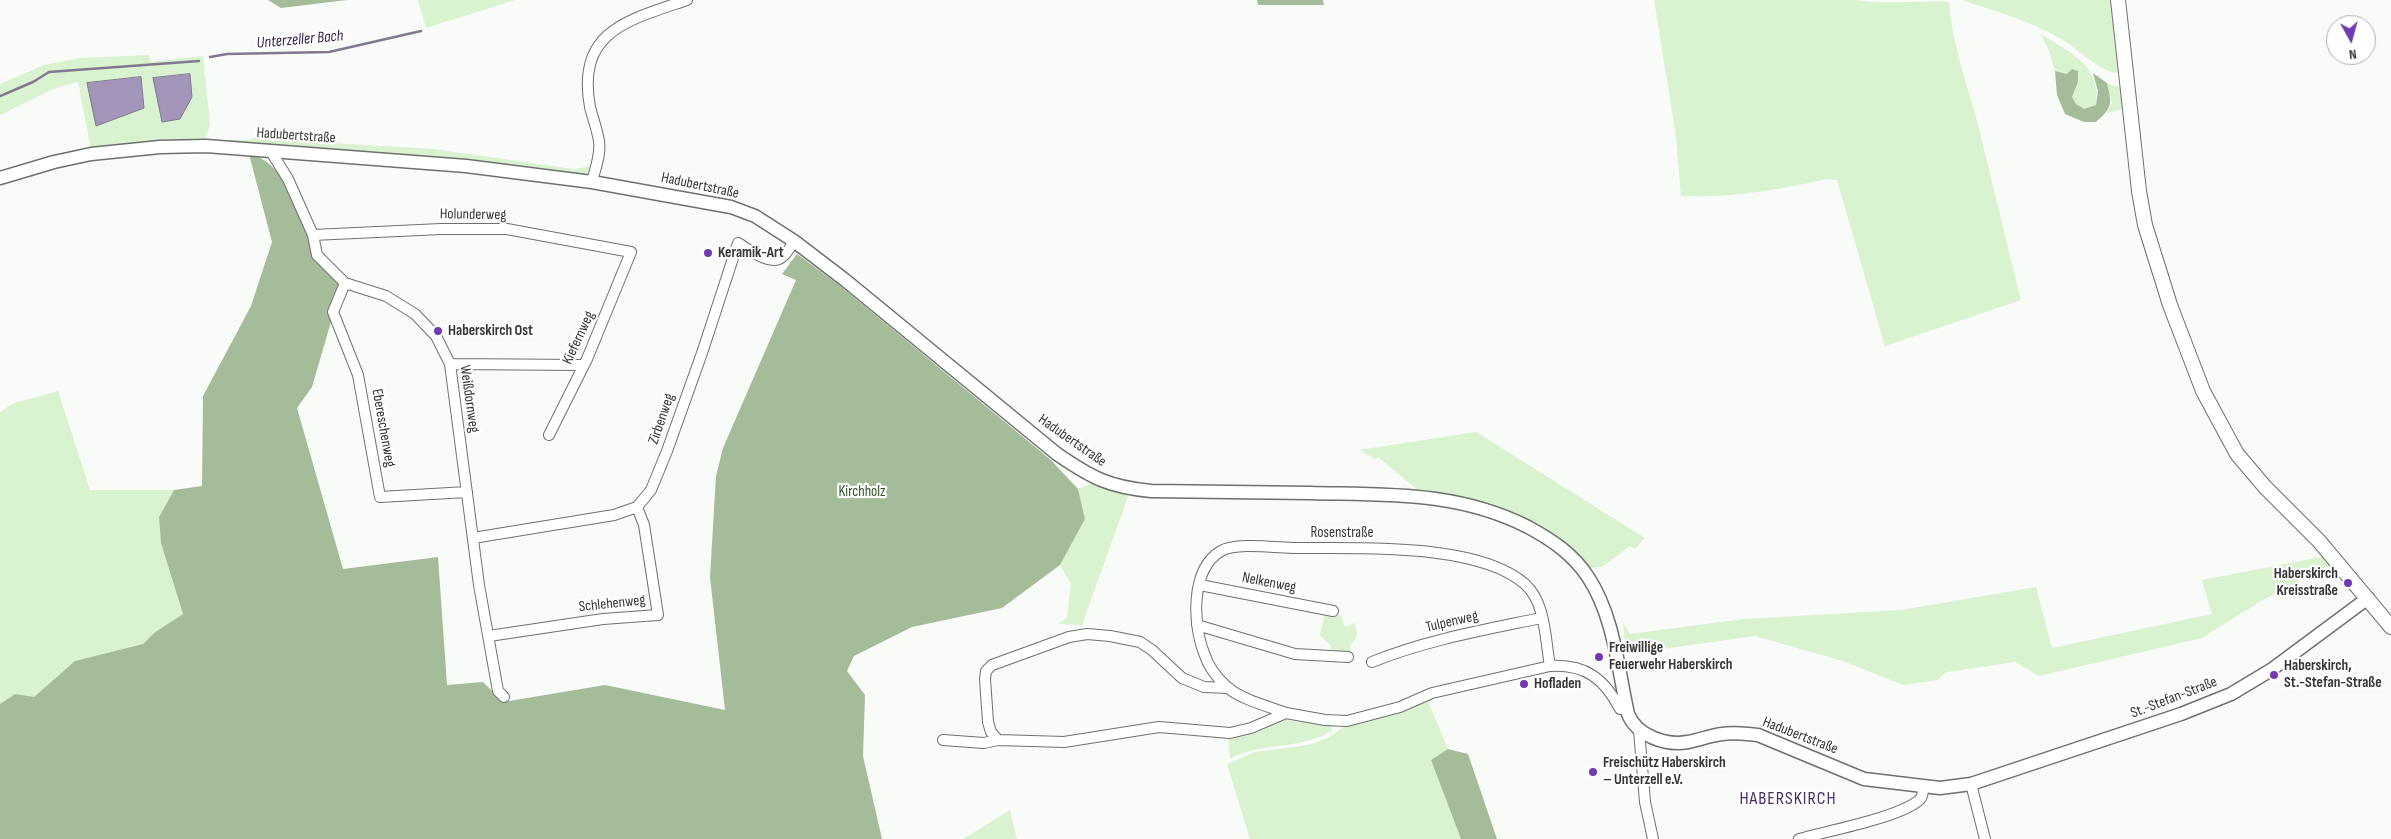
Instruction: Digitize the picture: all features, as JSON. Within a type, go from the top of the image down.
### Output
[{"type":"main road","points":[[2118,0],[2139,192],[2145,225],[2170,305],[2203,392],[2237,454],[2265,487],[2319,541],[2391,627]]},
{"type":"street","points":[[592,182],[600,146],[587,83],[591,58],[602,42],[620,27],[687,0]]},
{"type":"street","name":"Hadubertstraße","points":[[0,178],[54,162],[92,154],[160,147],[206,146],[466,166],[592,182],[731,207],[755,216],[794,241],[845,280],[1057,454],[1100,481],[1131,489],[1151,491],[1419,495],[1479,506],[1511,518],[1549,538],[1568,552],[1581,568],[1600,601],[1608,621],[1630,720],[1639,730],[1664,741],[1686,742],[1721,734],[1740,733],[1758,735],[1864,779],[1923,787]]},
{"type":"street","name":"Weißdornweg","points":[[270,150],[288,179],[313,235],[317,255],[345,283],[386,296],[416,314],[436,336],[450,364],[479,585],[498,690],[504,697]]},
{"type":"street","name":"Holunderweg","points":[[313,235],[441,228],[507,229],[631,252]]},
{"type":"street","name":"Zirbenweg","points":[[637,507],[651,490],[667,452],[738,243],[767,259],[776,260],[783,257],[794,241]]},
{"type":"street","name":"Kiefernweg","points":[[549,434],[604,320],[631,252]]},
{"type":"street","name":"Ebereschenweg","points":[[345,283],[333,312],[358,375],[380,498],[467,492]]},
{"type":"street","points":[[450,364],[582,365]]},
{"type":"street","points":[[473,538],[614,515],[637,507]]},
{"type":"street","name":"Schlehenweg","points":[[489,636],[603,619],[658,615],[644,524],[637,507]]},
{"type":"street","name":"Rosenstraße","points":[[1229,688],[1212,669],[1204,654],[1198,625],[1200,585],[1203,571],[1214,556],[1228,549],[1391,548],[1471,560],[1497,569],[1516,578],[1530,590],[1538,601],[1550,666]]},
{"type":"street","name":"Nelkenweg","points":[[1200,585],[1333,611]]},
{"type":"street","name":"St.-Stefan-Straße","points":[[1923,787],[1945,788],[1971,784],[2164,720],[2231,694],[2271,670],[2368,598]]},
{"type":"street","name":"Tulpenweg","points":[[1372,662],[1404,649],[1541,618]]},
{"type":"street","points":[[1198,625],[1295,654],[1348,657]]},
{"type":"street","name":"Rosenstraße","points":[[998,740],[991,732],[988,722],[986,671],[992,665],[1054,642],[1079,635],[1129,639],[1140,642],[1152,650],[1182,678],[1204,687],[1229,688],[1286,713],[1331,720],[1355,720],[1400,707],[1432,693],[1550,666],[1569,665],[1588,673],[1601,682],[1620,709],[1627,708]]},
{"type":"street","points":[[943,740],[984,743],[998,740],[1064,742],[1159,727],[1230,733],[1251,728],[1286,713]]},
{"type":"street","points":[[1639,730],[1645,802],[1652,839]]},
{"type":"street","points":[[1971,784],[1984,839]]},
{"type":"street","points":[[1799,839],[1905,808],[1922,798],[1923,787]]},
{"type":"green space","points":[[268,0],[347,0],[281,8]]},
{"type":"green space","points":[[418,0],[515,0],[426,28]]},
{"type":"green space","points":[[1257,0],[1323,0],[1324,5],[1258,5]]},
{"type":"green space","points":[[1654,0],[1949,2],[1956,47],[1977,121],[2021,300],[1885,346],[1837,180],[1828,179],[1773,190],[1719,196],[1681,196],[1676,136]]},
{"type":"green space","points":[[1962,0],[2113,0],[2119,72],[2107,70],[2092,62],[2066,42],[2041,29]]},
{"type":"green space","points":[[2041,34],[2073,54],[2089,70],[2094,79],[2096,105],[2084,109],[2076,104],[2072,97],[2078,82],[2071,72],[2067,74],[2055,71]]},
{"type":"green space","points":[[149,55],[151,62],[203,56],[210,124],[205,140],[91,150],[78,82],[56,88],[0,115],[0,84],[44,65],[80,58]]},
{"type":"green space","points":[[2072,69],[2078,71],[2078,82],[2072,97],[2076,104],[2084,109],[2096,105],[2098,91],[2093,73],[2107,83],[2110,105],[2106,113],[2096,122],[2084,122],[2065,114],[2057,95],[2055,71],[2067,74]]},
{"type":"green space","points":[[2107,83],[2121,88],[2123,109],[2107,113],[2112,103]]},
{"type":"green space","points":[[280,128],[332,143],[433,149],[574,169],[593,166],[588,173],[577,176],[220,143],[215,140],[249,140]]},
{"type":"green space","name":"Kirchholz","points":[[249,154],[262,159],[272,166],[280,176],[293,199],[309,235],[342,284],[312,387],[297,408],[343,569],[438,557],[447,685],[483,682],[503,702],[605,685],[725,710],[710,577],[716,476],[723,448],[796,280],[782,274],[797,254],[839,285],[1051,460],[1078,489],[1085,519],[1060,565],[1002,608],[912,627],[854,656],[847,671],[865,695],[863,756],[882,839],[0,839],[0,704],[15,694],[34,697],[75,661],[143,644],[154,633],[183,614],[161,543],[159,517],[174,490],[202,486],[203,396],[251,306],[272,242]]},
{"type":"green space","points":[[58,391],[90,490],[174,490],[159,517],[161,543],[183,614],[154,633],[143,644],[76,661],[34,697],[15,694],[0,704],[0,412],[14,403]]},
{"type":"green space","points":[[1476,432],[1645,538],[1635,549],[1630,546],[1602,567],[1589,568],[1549,535],[1419,491],[1378,457],[1375,459],[1359,450]]},
{"type":"green space","points":[[1090,484],[1129,494],[1082,625],[1058,624],[1067,618],[1071,584],[1060,565],[1085,519],[1078,489]]},
{"type":"green space","points":[[2326,556],[2332,564],[2261,601],[2202,638],[2039,676],[2015,662],[1947,672],[1937,680],[1903,685],[1843,661],[1755,636],[1626,654],[1623,622],[1630,634],[1743,619],[1901,610],[2036,587],[2052,648],[2212,614],[2202,580]]},
{"type":"green space","points":[[1325,612],[1341,615],[1345,627],[1355,623],[1357,636],[1350,646],[1351,654],[1331,656],[1331,646],[1320,635]]},
{"type":"green space","points":[[1428,701],[1448,749],[1431,760],[1461,839],[1250,839],[1227,764],[1255,752],[1308,745],[1328,738],[1349,723]]},
{"type":"green space","points":[[1285,720],[1331,725],[1332,731],[1306,741],[1242,753],[1230,759],[1228,739],[1254,734]]},
{"type":"green space","points":[[1448,749],[1468,754],[1497,839],[1461,839],[1431,760]]},
{"type":"green space","points":[[1010,810],[1017,839],[963,839]]},
{"type":"shaded area","points":[[190,74],[192,97],[180,119],[162,122],[153,78]]},
{"type":"shaded area","points":[[141,77],[144,108],[96,126],[87,83]]},
{"type":"waterway","name":"Unterzeller Bach","points":[[210,57],[227,54],[329,52],[421,31]]},
{"type":"waterway","name":"Unterzeller Bach","points":[[0,96],[33,82],[49,72],[199,61]]},
{"type":"place","name":"Keramik-Art","points":[[708,253]]},
{"type":"place","name":"Haberskirch Ost","points":[[438,331]]},
{"type":"place","name":"Haberskirch Kreisstraße","points":[[2348,583]]},
{"type":"place","name":"Freiwillige Feuerwehr Haberskirch","points":[[1599,657]]},
{"type":"place","name":"Haberskirch, St.-Stefan-Straße","points":[[2274,675]]},
{"type":"place","name":"Hofladen","points":[[1524,684]]},
{"type":"place","name":"Freischütz Haberskirch – Unterzell e.V.","points":[[1593,772]]},
{"type":"district","name":"HABERSKIRCH","points":[[1788,799]]}]
